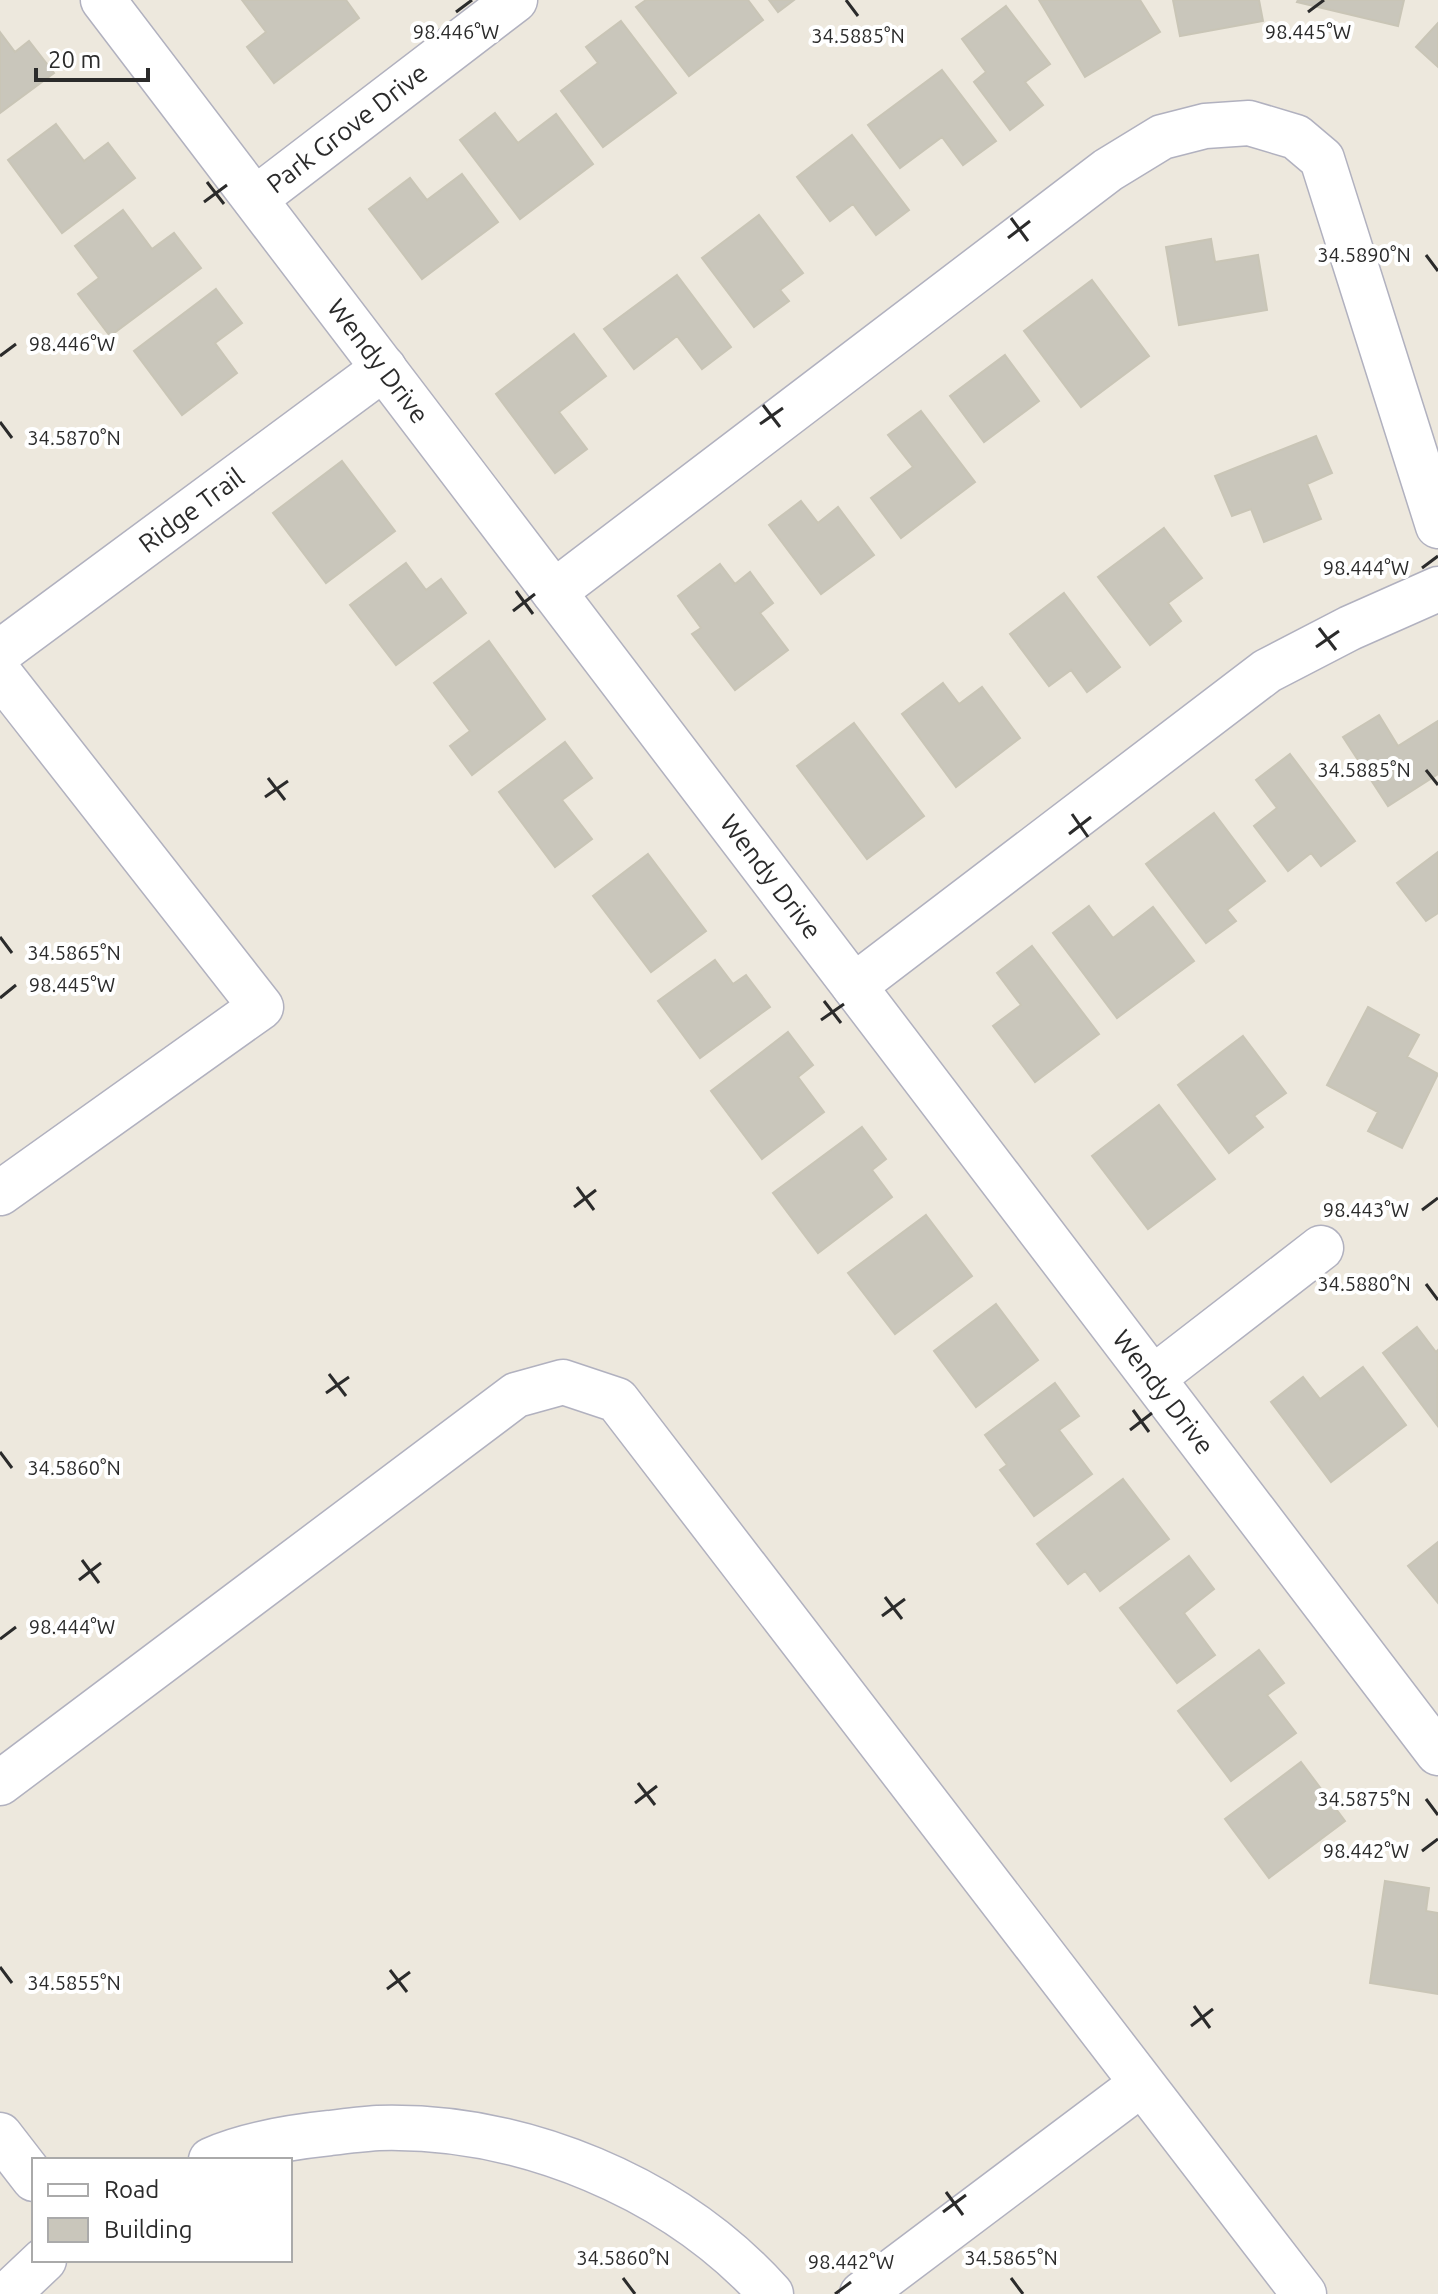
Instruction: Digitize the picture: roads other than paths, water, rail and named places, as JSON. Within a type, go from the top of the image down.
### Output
[{"type":"street","name":"Wendy Drive","points":[[103,0],[1438,1753]]},
{"type":"street","name":"Park Grove Drive","points":[[255,199],[515,0]]},
{"type":"street","points":[[554,592],[1108,170],[1162,137],[1205,126],[1249,123],[1296,137],[1322,159],[1438,526]]},
{"type":"street","name":"Ridge Trail","points":[[0,652],[384,368]]},
{"type":"street","points":[[854,986],[1267,671],[1350,628],[1438,589]]},
{"type":"street","points":[[0,674],[261,1007],[0,1193]]},
{"type":"street","points":[[1153,1378],[1321,1248]]},
{"type":"street","points":[[0,1783],[516,1395],[563,1382],[617,1400],[1140,2085],[1304,2294]]},
{"type":"street","points":[[862,2294],[1140,2085]]},
{"type":"street","points":[[218,2158],[298,2136],[379,2128],[461,2133],[541,2151],[618,2181],[689,2222],[753,2274],[771,2294]]},
{"type":"street","points":[[0,2135],[32,2176]]},
{"type":"street","points":[[8,2294],[42,2262]]}]
